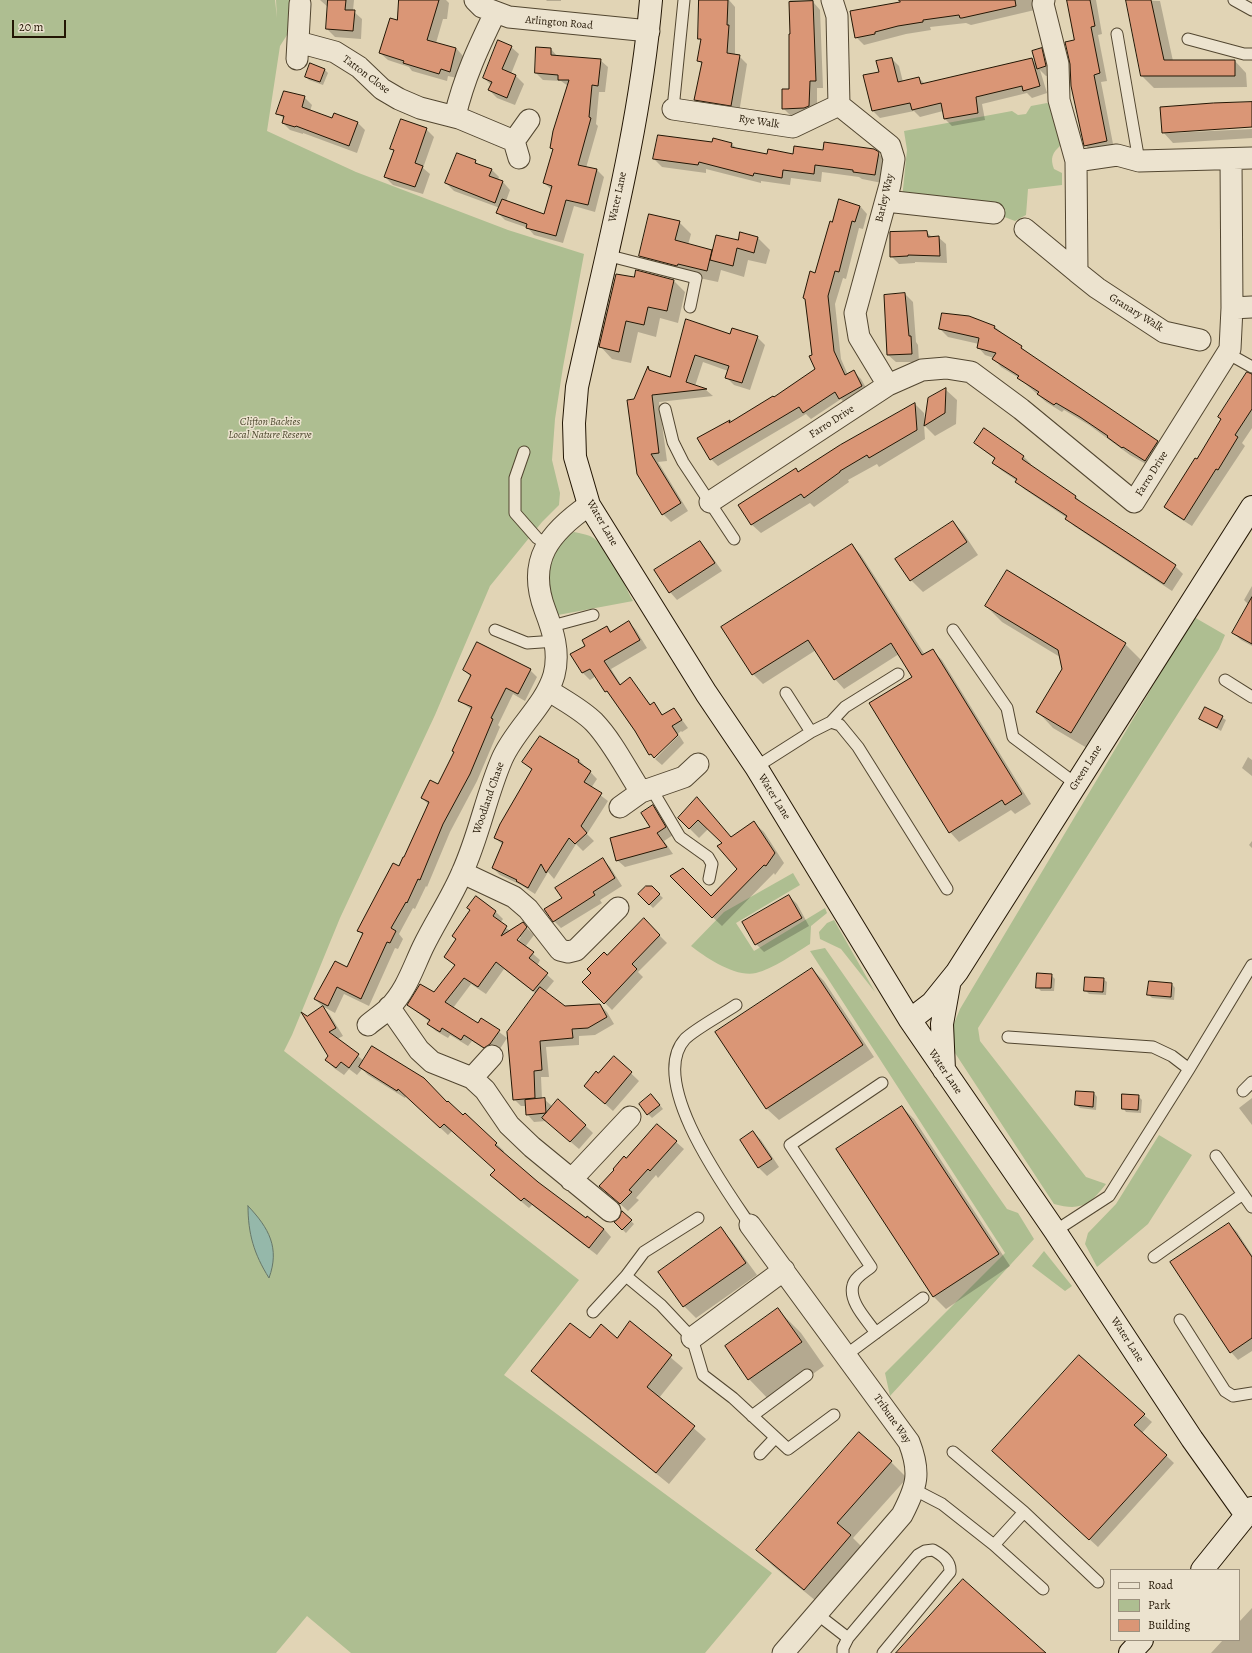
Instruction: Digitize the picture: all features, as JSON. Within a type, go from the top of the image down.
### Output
[{"type":"street","name":"Arlington Road","points":[[475,0],[482,7],[494,13],[525,20],[648,31]]},
{"type":"street","name":"Water Lane","points":[[651,0],[648,31],[633,131],[577,387],[574,423],[575,457],[589,504],[706,693],[756,767],[910,1020],[1055,1232],[1192,1439],[1249,1512]]},
{"type":"street","points":[[832,0],[837,16],[840,105]]},
{"type":"street","name":"Tatton Close","points":[[300,2],[298,51],[335,52],[359,68],[382,88],[399,99],[420,108],[455,116],[517,149],[528,120]]},
{"type":"street","points":[[1043,2],[1058,64],[1059,100],[1076,161],[1077,272]]},
{"type":"street","points":[[455,116],[468,71],[494,13]]},
{"type":"street","name":"Rye Walk","points":[[673,109],[793,128],[840,105]]},
{"type":"street","name":"Barley Way","points":[[840,105],[890,146],[894,159],[886,201],[854,313],[859,337],[888,385]]},
{"type":"street","points":[[1076,161],[1117,155],[1139,161],[1252,158]]},
{"type":"street","name":"Farro Drive","points":[[710,502],[888,385],[922,370],[946,368],[971,372],[1021,409],[1134,502],[1230,349],[1242,307],[1232,159]]},
{"type":"street","points":[[886,201],[994,213]]},
{"type":"street","name":"Granary Walk","points":[[1024,229],[1097,288],[1164,332],[1200,340]]},
{"type":"street","name":"Woodland Chase","points":[[368,1025],[389,1008],[401,993],[423,947],[463,873],[503,758],[516,734],[548,690],[554,674],[556,658],[554,634],[540,592],[538,574],[547,544],[562,526],[589,504]]},
{"type":"street","name":"Green Lane","points":[[910,1020],[932,1003],[949,983],[1252,507]]},
{"type":"street","points":[[548,690],[578,709],[593,722],[646,790]]},
{"type":"street","points":[[620,807],[646,790],[674,782],[684,777],[698,764]]},
{"type":"street","points":[[463,873],[514,898],[528,909],[560,950],[568,952],[576,950],[618,908]]},
{"type":"street","points":[[944,1071],[942,1024],[949,983]]},
{"type":"street","points":[[389,1008],[419,1050],[432,1062],[472,1078],[485,1090],[510,1125],[532,1147],[610,1211]]},
{"type":"street","points":[[472,1078],[492,1056]]},
{"type":"street","points":[[571,1180],[630,1117]]},
{"type":"street","name":"Tribune Way","points":[[750,1225],[909,1442],[916,1459],[917,1475],[915,1490],[902,1515],[783,1653]]},
{"type":"street","points":[[692,1338],[784,1270]]},
{"type":"street","points":[[1203,1569],[1249,1512]]},
{"type":"street","points":[[1130,1653],[1141,1641]]},
{"type":"lane","points":[[673,109],[684,0]]},
{"type":"lane","points":[[1234,0],[1252,10]]},
{"type":"lane","points":[[1117,34],[1139,161]]},
{"type":"lane","points":[[1188,39],[1244,54],[1252,54]]},
{"type":"lane","points":[[606,255],[696,278],[690,307]]},
{"type":"lane","points":[[1227,353],[1252,367]]},
{"type":"lane","points":[[665,409],[673,442],[683,462],[734,538]]},
{"type":"lane","points":[[524,452],[515,478],[515,513],[537,538],[547,544]]},
{"type":"lane","points":[[496,630],[527,643],[554,634],[593,615]]},
{"type":"lane","points":[[953,630],[1007,708],[1013,737],[1076,784]]},
{"type":"lane","points":[[756,767],[811,732],[831,722],[845,706],[898,674]]},
{"type":"lane","points":[[1225,680],[1252,697]]},
{"type":"lane","points":[[786,693],[811,732]]},
{"type":"lane","points":[[831,722],[840,725],[858,747],[946,889]]},
{"type":"lane","points":[[646,790],[680,837],[708,857],[712,864],[709,879]]},
{"type":"lane","points":[[1055,1232],[1109,1196],[1252,965]]},
{"type":"lane","points":[[736,1005],[686,1039],[675,1060],[676,1089],[695,1137],[716,1174],[750,1225]]},
{"type":"lane","points":[[1008,1037],[1153,1047],[1172,1056],[1189,1069]]},
{"type":"lane","points":[[1243,1091],[1252,1082]]},
{"type":"lane","points":[[876,1333],[854,1301],[853,1294],[853,1285],[860,1275],[871,1267],[790,1146],[882,1083]]},
{"type":"lane","points":[[1216,1156],[1252,1208]]},
{"type":"lane","points":[[1154,1257],[1243,1194]]},
{"type":"lane","points":[[592,1312],[626,1276],[644,1252],[698,1218]]},
{"type":"lane","points":[[626,1276],[661,1305],[692,1338],[703,1375],[733,1398],[788,1449],[834,1415]]},
{"type":"lane","points":[[846,1355],[923,1298]]},
{"type":"lane","points":[[1180,1320],[1225,1391],[1233,1396],[1252,1393]]},
{"type":"lane","points":[[752,1416],[807,1375]]},
{"type":"lane","points":[[760,1454],[775,1438]]},
{"type":"lane","points":[[953,1452],[1024,1512],[1098,1582]]},
{"type":"lane","points":[[915,1490],[942,1504],[994,1545],[1043,1589]]},
{"type":"lane","points":[[994,1545],[1024,1512]]},
{"type":"lane","points":[[843,1653],[843,1648],[848,1638],[918,1555],[925,1551],[933,1550],[947,1559],[950,1572],[883,1653]]},
{"type":"lane","points":[[817,1614],[848,1638]]},
{"type":"green space","name":"Clifton Backies Local Nature Reserve","points":[[0,0],[275,0],[277,18],[276,0],[294,0],[287,35],[280,46],[267,131],[356,172],[508,230],[584,254],[555,419],[552,460],[560,493],[559,505],[542,522],[490,586],[435,715],[340,918],[284,1051],[579,1280],[504,1375],[772,1573],[705,1653],[351,1653],[307,1616],[276,1653],[0,1653]]},
{"type":"green space","points":[[1047,103],[1055,107],[1061,145],[1054,153],[1052,162],[1054,169],[1062,173],[1062,185],[1028,189],[1026,215],[1015,221],[978,207],[902,199],[907,150],[904,131],[1012,111],[1018,115],[1026,114],[1031,106]]},
{"type":"green space","points":[[574,532],[590,536],[603,547],[615,565],[633,601],[558,615],[549,586],[549,565],[556,546],[563,538]]},
{"type":"green space","points":[[1194,617],[1225,635],[1219,649],[978,1028],[980,1041],[1086,1177],[1106,1184],[1089,1202],[1083,1205],[1071,1207],[1054,1204],[955,1053],[953,1026],[960,1009]]},
{"type":"green space","points":[[793,873],[800,885],[736,923],[754,951],[825,908],[827,913],[811,926],[810,944],[770,968],[748,974],[740,973],[722,966],[691,946],[724,912]]},
{"type":"green space","points":[[834,920],[875,992],[841,949],[820,939],[819,932],[827,923]]},
{"type":"green space","points":[[825,948],[1007,1209],[1018,1213],[1034,1239],[890,1396],[885,1373],[1005,1253],[810,951]]},
{"type":"green space","points":[[1159,1135],[1192,1155],[1148,1224],[1097,1267],[1085,1244],[1088,1233],[1116,1204]]},
{"type":"green space","points":[[1044,1251],[1072,1286],[1065,1291],[1032,1266]]},
{"type":"shaded area","points":[[248,1206],[262,1222],[273,1248],[272,1267],[269,1278],[259,1261],[253,1244],[249,1226]]},
{"type":"building","points":[[328,0],[346,0],[345,10],[355,10],[353,31],[326,29]]},
{"type":"building","points":[[399,0],[439,0],[427,40],[456,48],[450,72],[441,69],[439,74],[403,63],[404,61],[379,53],[390,18],[397,20]]},
{"type":"building","points":[[699,0],[728,0],[727,25],[729,25],[727,53],[740,55],[731,106],[694,100],[702,62],[697,61],[701,39],[698,39]]},
{"type":"building","points":[[899,0],[1015,0],[1016,6],[962,18],[960,18],[959,15],[923,20],[923,22],[898,26],[875,32],[875,34],[855,38],[850,11],[900,2]]},
{"type":"building","points":[[1067,0],[1090,0],[1095,26],[1091,27],[1100,73],[1094,75],[1107,141],[1084,146],[1071,86],[1070,64],[1065,42],[1074,40]]},
{"type":"building","points":[[1126,0],[1151,0],[1164,60],[1235,60],[1235,76],[1141,76]]},
{"type":"building","points":[[813,1],[816,81],[810,81],[809,106],[804,108],[782,109],[782,89],[789,89],[789,2]]},
{"type":"building","points":[[498,40],[512,46],[502,69],[516,75],[507,98],[488,90],[492,82],[483,78]]},
{"type":"building","points":[[536,47],[551,48],[551,55],[601,59],[598,86],[592,85],[589,117],[591,118],[578,165],[597,169],[588,205],[566,200],[556,236],[526,228],[527,224],[496,213],[502,199],[544,214],[552,186],[543,183],[553,149],[550,148],[553,131],[569,80],[558,80],[558,75],[535,73]]},
{"type":"building","points":[[1042,48],[1046,66],[1037,69],[1032,51]]},
{"type":"building","points":[[892,58],[898,82],[919,77],[921,84],[1032,58],[1040,86],[1023,91],[1022,86],[976,97],[978,113],[944,119],[941,103],[912,110],[910,103],[872,111],[863,75],[879,72],[876,61]]},
{"type":"building","points":[[310,63],[325,69],[320,82],[305,77]]},
{"type":"building","points":[[284,91],[305,96],[302,107],[332,118],[334,113],[358,122],[349,146],[296,126],[282,123],[284,116],[276,114]]},
{"type":"building","points":[[1252,102],[1252,127],[1162,133],[1160,107]]},
{"type":"building","points":[[401,119],[427,128],[415,163],[423,166],[415,187],[384,177],[394,150],[390,149]]},
{"type":"building","points":[[658,135],[712,142],[713,138],[732,143],[731,147],[767,154],[768,149],[793,154],[794,146],[823,150],[824,142],[874,149],[879,152],[875,175],[853,172],[853,170],[815,165],[814,174],[783,170],[782,178],[754,173],[753,176],[699,162],[698,165],[653,159]]},
{"type":"building","points":[[457,153],[476,160],[475,163],[492,169],[489,176],[503,181],[495,203],[445,183]]},
{"type":"building","points":[[839,199],[860,206],[855,222],[852,221],[839,272],[835,271],[828,296],[834,351],[845,375],[854,370],[862,386],[839,399],[835,392],[803,413],[799,407],[710,460],[697,438],[730,420],[729,423],[773,396],[774,397],[815,369],[809,356],[812,355],[805,299],[803,298],[810,271],[815,273],[830,221],[832,222]]},
{"type":"building","points":[[649,214],[680,221],[675,240],[712,250],[707,271],[678,264],[677,266],[639,256]]},
{"type":"building","points":[[927,231],[928,237],[939,236],[940,256],[908,255],[890,257],[890,232]]},
{"type":"building","points":[[740,232],[758,237],[754,253],[737,248],[733,266],[710,260],[716,235],[738,240]]},
{"type":"building","points":[[636,270],[674,280],[667,311],[648,307],[644,325],[626,321],[619,352],[599,347],[616,274],[634,277]]},
{"type":"building","points":[[905,293],[912,354],[887,355],[884,295]]},
{"type":"building","points":[[942,313],[969,316],[995,326],[994,328],[1022,346],[1021,348],[1158,441],[1145,461],[1123,447],[1122,448],[1107,437],[1108,436],[1080,417],[1056,403],[1054,405],[1037,394],[1039,392],[1017,378],[1019,376],[992,359],[996,353],[977,348],[979,338],[939,329]]},
{"type":"building","points":[[686,319],[730,334],[732,328],[758,336],[742,383],[725,378],[729,366],[695,355],[686,382],[707,389],[652,395],[659,453],[651,454],[681,503],[662,515],[637,474],[627,400],[634,399],[648,366],[649,370],[670,377]]},
{"type":"building","points":[[1247,372],[1252,374],[1252,409],[1235,435],[1238,437],[1218,470],[1216,469],[1184,520],[1164,507],[1195,458],[1197,459],[1221,419],[1218,417]]},
{"type":"building","points":[[946,388],[945,413],[924,426],[928,398]]},
{"type":"building","points":[[915,403],[917,430],[869,458],[867,455],[840,471],[804,498],[801,494],[751,525],[738,505],[796,468],[798,472],[840,445]]},
{"type":"building","points":[[984,428],[1024,456],[1022,459],[1076,496],[1075,498],[1176,565],[1164,584],[1065,519],[1067,516],[1015,482],[1017,479],[992,463],[995,458],[974,443]]},
{"type":"building","points":[[953,521],[967,542],[910,581],[895,559]]},
{"type":"building","points":[[700,541],[715,563],[669,593],[654,570]]},
{"type":"building","points":[[852,544],[922,655],[933,649],[1022,794],[1005,805],[1002,800],[949,833],[869,703],[912,677],[891,643],[834,680],[808,640],[752,675],[721,627]]},
{"type":"building","points":[[1007,570],[1126,643],[1071,733],[1036,712],[1062,669],[1058,650],[985,606]]},
{"type":"building","points":[[1252,597],[1252,644],[1232,633]]},
{"type":"building","points":[[629,621],[640,640],[604,661],[620,685],[630,677],[650,705],[654,702],[662,715],[674,708],[682,720],[672,726],[678,735],[654,758],[651,754],[649,755],[635,731],[607,691],[605,692],[590,669],[582,673],[570,654],[585,646],[582,640],[607,626],[610,632]]},
{"type":"building","points":[[477,642],[531,669],[518,694],[506,688],[491,718],[493,719],[470,774],[443,824],[420,880],[418,879],[407,903],[406,902],[391,928],[396,931],[390,943],[387,942],[361,999],[337,987],[328,1006],[314,999],[335,961],[347,967],[363,933],[357,931],[393,863],[399,866],[429,802],[421,798],[430,780],[438,784],[454,752],[452,751],[472,707],[458,701],[471,675],[463,670]]},
{"type":"building","points":[[1205,707],[1223,716],[1217,728],[1199,719]]},
{"type":"building","points":[[540,736],[579,760],[578,762],[591,771],[584,782],[602,793],[581,826],[587,833],[575,844],[569,838],[546,873],[541,864],[528,888],[516,881],[517,880],[492,868],[503,842],[494,838],[500,824],[532,769],[522,762]]},
{"type":"building","points":[[697,797],[731,837],[754,821],[775,853],[766,866],[764,865],[712,918],[670,876],[683,868],[711,896],[737,869],[717,846],[722,843],[698,820],[689,829],[678,818]]},
{"type":"building","points":[[653,805],[666,827],[657,833],[667,847],[616,861],[610,838],[650,827],[641,813]]},
{"type":"building","points":[[603,858],[615,878],[593,892],[595,895],[553,922],[544,909],[562,898],[555,888]]},
{"type":"building","points":[[646,886],[652,886],[660,894],[649,905],[638,894]]},
{"type":"building","points":[[789,895],[802,918],[755,945],[742,922]]},
{"type":"building","points":[[476,896],[496,911],[493,916],[507,926],[501,936],[523,922],[527,927],[517,940],[534,952],[529,958],[548,973],[533,991],[496,962],[478,987],[464,978],[445,1002],[478,1023],[481,1018],[500,1030],[490,1044],[484,1048],[464,1035],[461,1040],[442,1028],[440,1032],[427,1024],[430,1020],[407,1005],[420,984],[434,992],[455,965],[444,957],[456,939],[452,936],[470,910],[467,908]]},
{"type":"building","points":[[644,918],[660,935],[632,964],[637,969],[604,1004],[582,982],[591,973],[587,969],[604,952],[607,955]]},
{"type":"building","points":[[812,968],[863,1045],[766,1109],[715,1032]]},
{"type":"building","points":[[1037,973],[1052,974],[1051,988],[1036,988]]},
{"type":"building","points":[[1085,977],[1104,978],[1103,992],[1084,991]]},
{"type":"building","points":[[1149,981],[1172,983],[1171,997],[1147,995]]},
{"type":"building","points":[[540,987],[565,1006],[600,1004],[607,1017],[588,1028],[572,1029],[573,1038],[540,1041],[542,1070],[534,1071],[535,1098],[513,1100],[507,1032]]},
{"type":"building","points":[[323,1006],[336,1028],[329,1032],[359,1054],[349,1068],[341,1062],[336,1068],[325,1060],[328,1056],[301,1012],[307,1016]]},
{"type":"building","points":[[372,1046],[424,1078],[447,1102],[448,1101],[463,1115],[465,1113],[497,1143],[495,1145],[538,1182],[586,1218],[587,1216],[604,1229],[589,1248],[524,1198],[521,1201],[490,1175],[495,1170],[444,1124],[440,1128],[398,1089],[397,1091],[359,1067]]},
{"type":"building","points":[[614,1056],[632,1072],[605,1104],[584,1086],[596,1071],[598,1073]]},
{"type":"building","points":[[1076,1091],[1094,1092],[1093,1107],[1075,1105]]},
{"type":"building","points":[[651,1094],[660,1105],[647,1115],[639,1104]]},
{"type":"building","points":[[1122,1094],[1139,1095],[1138,1110],[1122,1109]]},
{"type":"building","points":[[545,1098],[546,1113],[526,1115],[525,1100]]},
{"type":"building","points":[[558,1099],[586,1125],[570,1142],[542,1118]]},
{"type":"building","points":[[902,1106],[999,1254],[933,1297],[836,1149]]},
{"type":"building","points":[[657,1124],[677,1141],[650,1171],[648,1169],[629,1190],[632,1192],[620,1204],[599,1186],[614,1170],[613,1169],[624,1156],[626,1158]]},
{"type":"building","points":[[753,1131],[772,1159],[758,1168],[740,1140]]},
{"type":"building","points":[[622,1211],[632,1220],[622,1230],[614,1222],[619,1218]]},
{"type":"building","points":[[1229,1223],[1252,1257],[1252,1338],[1230,1353],[1170,1262]]},
{"type":"building","points":[[721,1227],[746,1263],[683,1307],[658,1272]]},
{"type":"building","points":[[778,1308],[802,1342],[748,1380],[725,1346]]},
{"type":"building","points":[[630,1321],[672,1355],[647,1387],[695,1426],[656,1473],[531,1371],[570,1323],[590,1338],[601,1324],[617,1338]]},
{"type":"building","points":[[1079,1355],[1145,1414],[1134,1425],[1167,1455],[1089,1540],[992,1451]]},
{"type":"building","points":[[859,1432],[892,1461],[837,1523],[851,1535],[804,1590],[756,1550]]},
{"type":"building","points":[[963,1579],[1046,1653],[896,1653]]}]
